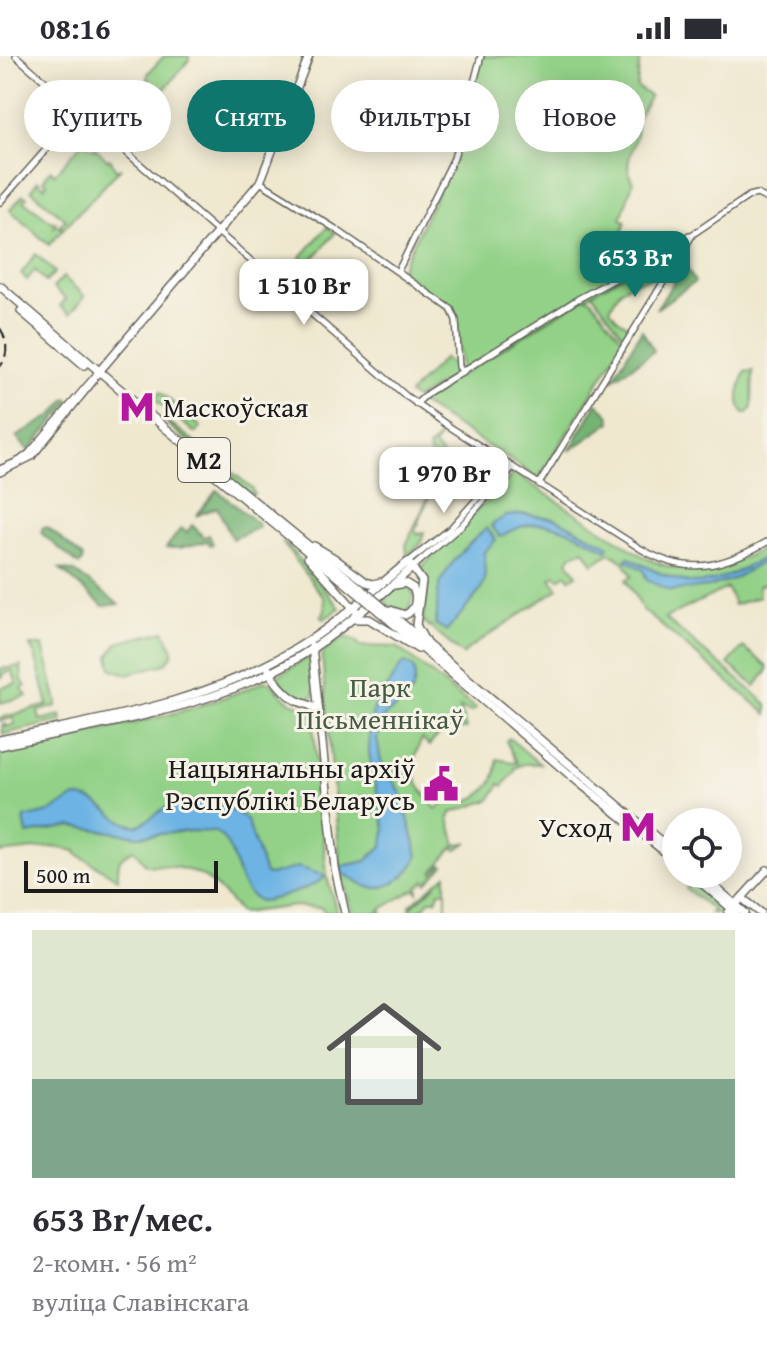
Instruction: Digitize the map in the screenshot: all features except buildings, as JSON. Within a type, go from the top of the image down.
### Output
[{"type":"main road","points":[[98,374],[260,182],[309,56]]},
{"type":"main road","name":"М2","points":[[0,286],[98,374]]},
{"type":"main road","name":"М2","points":[[0,293],[426,643],[662,842]]},
{"type":"main road","points":[[297,540],[334,558],[368,583],[375,584],[387,579],[411,565]]},
{"type":"main road","points":[[297,540],[353,608],[362,611]]},
{"type":"main road","points":[[0,743],[191,700],[254,681],[353,619],[411,565]]},
{"type":"main road","points":[[411,565],[422,584],[416,625],[426,643]]},
{"type":"main road","points":[[191,700],[311,644],[387,579]]},
{"type":"main road","points":[[378,605],[402,615],[410,613],[414,606],[416,594],[409,585],[398,584],[385,592]]},
{"type":"main road","name":"М2","points":[[378,605],[437,661],[662,850]]},
{"type":"main road","points":[[353,619],[369,619],[437,661]]},
{"type":"main road","points":[[311,644],[319,694],[335,868],[345,913]]},
{"type":"main road","points":[[273,661],[270,672],[288,694],[313,706],[320,715]]},
{"type":"main road","points":[[302,702],[319,694]]},
{"type":"main road","points":[[734,910],[767,870]]},
{"type":"main road","points":[[708,888],[734,910],[745,913]]},
{"type":"main road","points":[[713,888],[734,910]]},
{"type":"main road","points":[[742,898],[758,912]]},
{"type":"street","points":[[16,56],[43,80]]},
{"type":"street","points":[[398,271],[454,158],[481,56]]},
{"type":"street","points":[[0,202],[44,152]]},
{"type":"street","points":[[125,152],[416,404],[648,553],[694,567],[721,564],[767,542]]},
{"type":"street","points":[[260,182],[398,271],[453,311],[459,367],[463,372]]},
{"type":"street","points":[[539,484],[684,242],[696,230],[751,195],[758,194],[767,199]]},
{"type":"street","points":[[416,404],[588,294],[684,242]]},
{"type":"street","points":[[0,471],[28,457],[98,374]]},
{"type":"street","points":[[411,565],[462,525],[510,466]]},
{"type":"green space","points":[[164,56],[189,56],[171,82],[149,80],[149,72]]},
{"type":"green space","points":[[482,56],[640,57],[638,80],[515,80],[515,152],[631,152],[628,166],[633,182],[621,219],[626,221],[617,252],[641,264],[464,369],[461,368],[456,315],[400,271],[456,152],[499,152],[499,80],[475,80]]},
{"type":"green space","points":[[74,152],[100,152],[111,160],[116,170],[121,168],[63,229],[60,224],[66,220],[31,190],[38,181],[44,187],[47,183],[43,180],[51,170],[55,174]]},
{"type":"green space","points":[[23,195],[27,197],[24,201],[54,223],[56,221],[54,227],[57,225],[62,230],[49,245],[10,210]]},
{"type":"green space","points":[[327,227],[335,233],[289,288],[284,281]]},
{"type":"green space","points":[[680,243],[663,274],[625,286],[615,299],[610,309],[629,326],[624,336],[592,293]]},
{"type":"green space","points":[[36,254],[55,272],[46,282],[35,270],[27,280],[21,274]]},
{"type":"green space","points":[[685,265],[695,282],[656,309]]},
{"type":"green space","points":[[63,277],[85,296],[70,314],[60,306],[66,299],[53,288]]},
{"type":"green space","points":[[586,297],[591,299],[624,341],[539,478],[420,403],[428,395]]},
{"type":"green space","points":[[642,330],[654,351],[611,381]]},
{"type":"green space","points":[[444,358],[457,368],[456,374],[416,399],[409,394]]},
{"type":"green space","points":[[753,371],[752,408],[744,413],[739,404],[740,387],[745,372]]},
{"type":"green space","points":[[160,392],[201,427],[195,433],[154,399]]},
{"type":"green space","points":[[67,398],[71,401],[29,451],[16,437],[53,415]]},
{"type":"green space","points":[[597,403],[609,414],[611,422],[569,451]]},
{"type":"green space","points":[[166,423],[173,425],[252,488],[254,494],[252,495]]},
{"type":"green space","points":[[440,436],[434,446],[454,469],[438,477],[419,525],[415,528],[417,534],[424,532],[421,544],[407,555],[406,545],[441,469],[434,463],[428,448]]},
{"type":"green space","points":[[514,473],[644,557],[661,564],[692,570],[707,569],[737,561],[767,546],[767,583],[758,586],[759,597],[734,605],[727,588],[665,618],[767,704],[767,714],[643,610],[626,580],[632,576],[624,562],[610,553],[593,564],[584,550],[572,555],[568,561],[577,575],[570,579],[566,574],[559,579],[556,575],[551,578],[558,589],[463,655],[423,621],[428,585],[421,568]]},
{"type":"green space","points":[[217,490],[259,525],[258,528],[232,539],[217,507],[196,516]]},
{"type":"green space","points":[[192,525],[204,537],[209,535],[213,544],[210,545],[208,541],[166,548],[181,528],[187,532]]},
{"type":"green space","points":[[43,527],[83,557],[82,562],[79,565],[41,533]]},
{"type":"green space","points":[[282,542],[340,608],[324,619],[321,617],[325,610],[324,598]]},
{"type":"green space","points":[[60,569],[75,572],[119,604],[103,606]]},
{"type":"green space","points":[[398,586],[407,586],[414,594],[409,612],[399,613],[382,599]]},
{"type":"green space","points":[[164,631],[173,650],[165,664],[127,674],[112,669],[109,656],[117,643]]},
{"type":"green space","name":"Парк Пісьменнікаў","points":[[345,637],[355,640],[360,646],[397,647],[476,709],[471,712],[460,708],[466,729],[443,733],[429,746],[422,739],[417,750],[416,776],[436,809],[447,800],[467,801],[482,793],[493,779],[497,759],[517,763],[506,741],[509,738],[540,764],[524,764],[515,768],[490,800],[451,813],[449,818],[456,845],[468,842],[456,850],[454,847],[452,849],[432,873],[444,865],[427,883],[425,880],[418,887],[418,892],[415,889],[378,911],[382,910],[382,913],[353,913],[341,874],[322,655]]},
{"type":"green space","points":[[30,646],[43,646],[57,702],[57,706],[38,711],[40,720],[61,715],[62,721],[3,734],[2,725],[15,724],[13,718],[0,721],[0,718],[48,705]]},
{"type":"green space","points":[[743,647],[767,666],[767,672],[755,686],[728,664]]},
{"type":"green space","points":[[311,656],[315,695],[303,699],[293,695],[276,677]]},
{"type":"green space","points":[[21,666],[22,680],[26,686],[22,688],[27,696],[0,703],[0,688],[17,683],[12,671],[0,678],[0,669]]},
{"type":"green space","points":[[265,681],[270,682],[289,701],[311,710],[313,716],[315,711],[317,719],[313,721],[327,877],[337,913],[324,913],[322,908],[295,906],[240,913],[219,889],[200,875],[178,868],[146,865],[134,850],[120,861],[118,879],[76,851],[53,847],[0,853],[0,752],[168,715]]},
{"type":"green space","points":[[446,875],[446,892],[439,892],[436,900],[429,900],[424,908],[412,913],[410,908],[436,885],[409,906]]},
{"type":"green space","points":[[698,888],[711,899],[711,905],[712,898],[722,907],[723,913],[710,913],[713,910],[686,889]]},
{"type":"water","points":[[523,514],[555,518],[609,546],[607,550],[567,530],[542,524],[515,529],[500,537],[491,525],[506,516]]},
{"type":"water","points":[[487,528],[496,540],[484,552],[485,579],[481,590],[447,631],[435,624],[440,585],[457,557]]},
{"type":"water","points":[[767,556],[767,560],[731,580],[708,587],[670,591],[647,580],[643,570],[626,560],[628,557],[668,577],[698,583],[727,576]]},
{"type":"water","points":[[406,663],[414,669],[414,687],[407,698],[382,718],[377,739],[381,761],[402,795],[418,856],[397,881],[373,888],[343,874],[341,870],[343,866],[366,861],[383,845],[385,829],[369,754],[370,723],[375,706],[402,664]]},
{"type":"water","points":[[76,797],[93,801],[120,820],[136,826],[178,803],[199,801],[220,806],[247,820],[265,874],[298,867],[326,876],[295,892],[260,901],[244,888],[229,848],[216,832],[138,836],[72,826],[27,834],[24,818],[49,812]]},
{"type":"railway","points":[[0,328],[6,348],[0,367]]},
{"type":"place","name":"Маскоўская","points":[[137,407]]},
{"type":"place","name":"Нацыянальны архіў Рэспублікі Беларусь","points":[[441,784]]},
{"type":"place","name":"Усход","points":[[638,827]]}]
